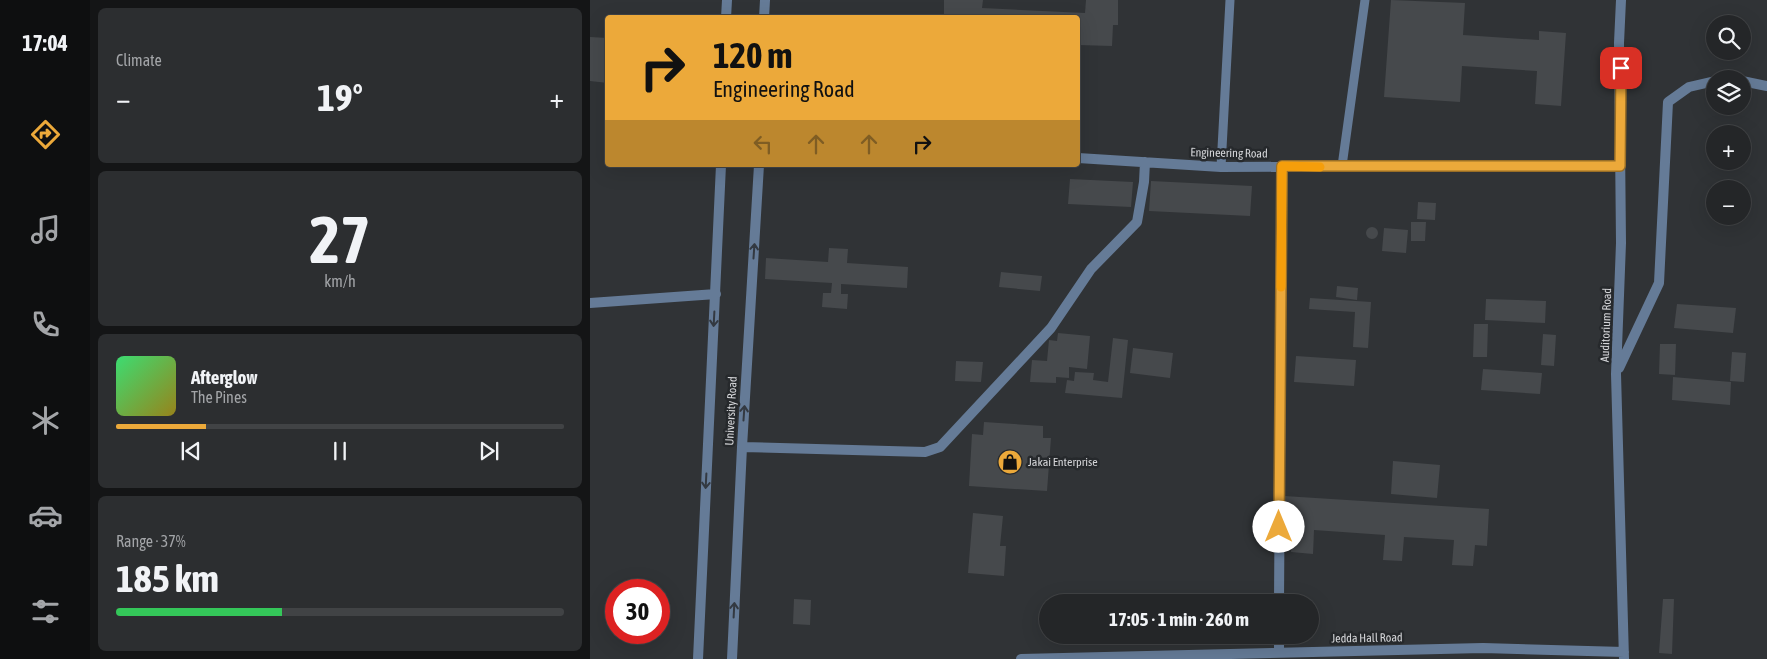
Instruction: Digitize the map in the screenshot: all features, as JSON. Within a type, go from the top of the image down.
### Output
[{"type":"street","points":[[726,15],[727,0]]},
{"type":"street","points":[[764,15],[765,0]]},
{"type":"street","name":"Auditorium Road","points":[[1621,0],[1620,166],[1622,243],[1616,374],[1624,655]]},
{"type":"street","points":[[1616,374],[1659,283],[1668,102],[1689,86],[1706,82]]},
{"type":"street","points":[[1751,83],[1767,86]]},
{"type":"street","name":"Engineering Road","points":[[1080,158],[1221,167],[1620,166]]},
{"type":"street","points":[[742,447],[925,452],[940,447],[1051,328],[1091,269],[1137,222],[1144,182],[1144,162]]},
{"type":"street","points":[[1279,594],[1282,166]]},
{"type":"street","name":"University Road","points":[[698,659],[721,167]]},
{"type":"street","name":"University Road","points":[[732,659],[742,447],[759,167]]},
{"type":"street","points":[[590,304],[716,294]]},
{"type":"street","points":[[1279,644],[1279,653]]},
{"type":"street","name":"Jedda Hall Road","points":[[1021,659],[1237,656],[1279,653],[1483,648],[1624,655]]},
{"type":"lane","points":[[1221,167],[1230,0]]},
{"type":"lane","points":[[1342,166],[1365,0]]},
{"type":"building","points":[[944,0],[983,0],[982,8],[1085,13],[1086,0],[1118,0],[1118,25],[1113,25],[1112,46],[1080,45],[1080,15],[944,15]]},
{"type":"building","points":[[1391,0],[1465,3],[1463,35],[1539,40],[1539,31],[1566,33],[1561,106],[1535,104],[1537,71],[1462,66],[1460,102],[1384,97]]},
{"type":"building","points":[[590,37],[605,38],[605,83],[590,81]]},
{"type":"building","points":[[1070,179],[1133,182],[1131,207],[1068,204]]},
{"type":"building","points":[[1151,181],[1252,186],[1250,216],[1149,211]]},
{"type":"building","points":[[1418,202],[1436,203],[1435,220],[1417,219]]},
{"type":"building","points":[[1411,222],[1426,222],[1425,241],[1411,241]]},
{"type":"building","points":[[1372,227],[1378,233],[1372,239],[1366,233]]},
{"type":"building","points":[[1384,228],[1408,230],[1406,253],[1382,251]]},
{"type":"building","points":[[829,248],[848,249],[847,263],[908,267],[907,288],[841,284],[841,294],[848,294],[847,309],[822,307],[823,293],[831,293],[832,283],[765,279],[766,258],[828,262]]},
{"type":"building","points":[[1001,272],[1042,276],[1040,291],[999,287]]},
{"type":"building","points":[[1337,286],[1358,288],[1357,300],[1336,297]]},
{"type":"building","points":[[1310,298],[1371,302],[1368,348],[1353,347],[1355,312],[1309,309]]},
{"type":"building","points":[[1486,299],[1546,301],[1545,323],[1485,320]]},
{"type":"building","points":[[1677,304],[1736,308],[1733,333],[1674,328]]},
{"type":"building","points":[[1474,324],[1488,324],[1487,357],[1473,357]]},
{"type":"building","points":[[1058,333],[1090,336],[1087,369],[1069,367],[1069,378],[1056,377],[1056,383],[1030,382],[1032,360],[1047,361],[1049,340],[1057,341]]},
{"type":"building","points":[[1543,334],[1556,335],[1554,366],[1541,365]]},
{"type":"building","points":[[1113,338],[1128,340],[1122,398],[1065,393],[1067,380],[1074,381],[1075,372],[1094,373],[1093,380],[1108,382]]},
{"type":"building","points":[[1660,344],[1676,344],[1675,375],[1659,374]]},
{"type":"building","points":[[1133,348],[1173,353],[1170,378],[1130,373]]},
{"type":"building","points":[[1732,352],[1746,353],[1744,382],[1730,381]]},
{"type":"building","points":[[1296,356],[1356,360],[1354,386],[1294,382]]},
{"type":"building","points":[[956,361],[983,362],[981,382],[955,381]]},
{"type":"building","points":[[1483,369],[1542,373],[1540,394],[1481,390]]},
{"type":"building","points":[[1673,377],[1731,382],[1730,405],[1672,400]]},
{"type":"building","name":"Jakai Enterprise","points":[[984,422],[1043,426],[1043,438],[1051,438],[1047,491],[969,486],[972,434],[983,435]]},
{"type":"building","points":[[1393,461],[1440,465],[1437,498],[1391,494]]},
{"type":"building","points":[[1284,496],[1489,509],[1487,546],[1475,545],[1473,566],[1452,565],[1454,540],[1404,537],[1402,561],[1383,560],[1385,535],[1314,530],[1313,554],[1291,552],[1293,528],[1282,528]]},
{"type":"building","points":[[973,513],[1003,516],[1000,546],[1006,546],[1004,576],[968,573]]},
{"type":"building","points":[[794,599],[811,600],[810,625],[793,624]]},
{"type":"building","points":[[1663,599],[1674,599],[1672,654],[1659,653]]},
{"type":"slow traffic","points":[[1281,287],[1282,166],[1320,167]]},
{"type":"place","name":"Jakai Enterprise","points":[[1010,462]]},
{"type":"route","points":[[1279,527],[1282,166],[1305,168],[1342,166],[1620,166],[1621,68]]}]
